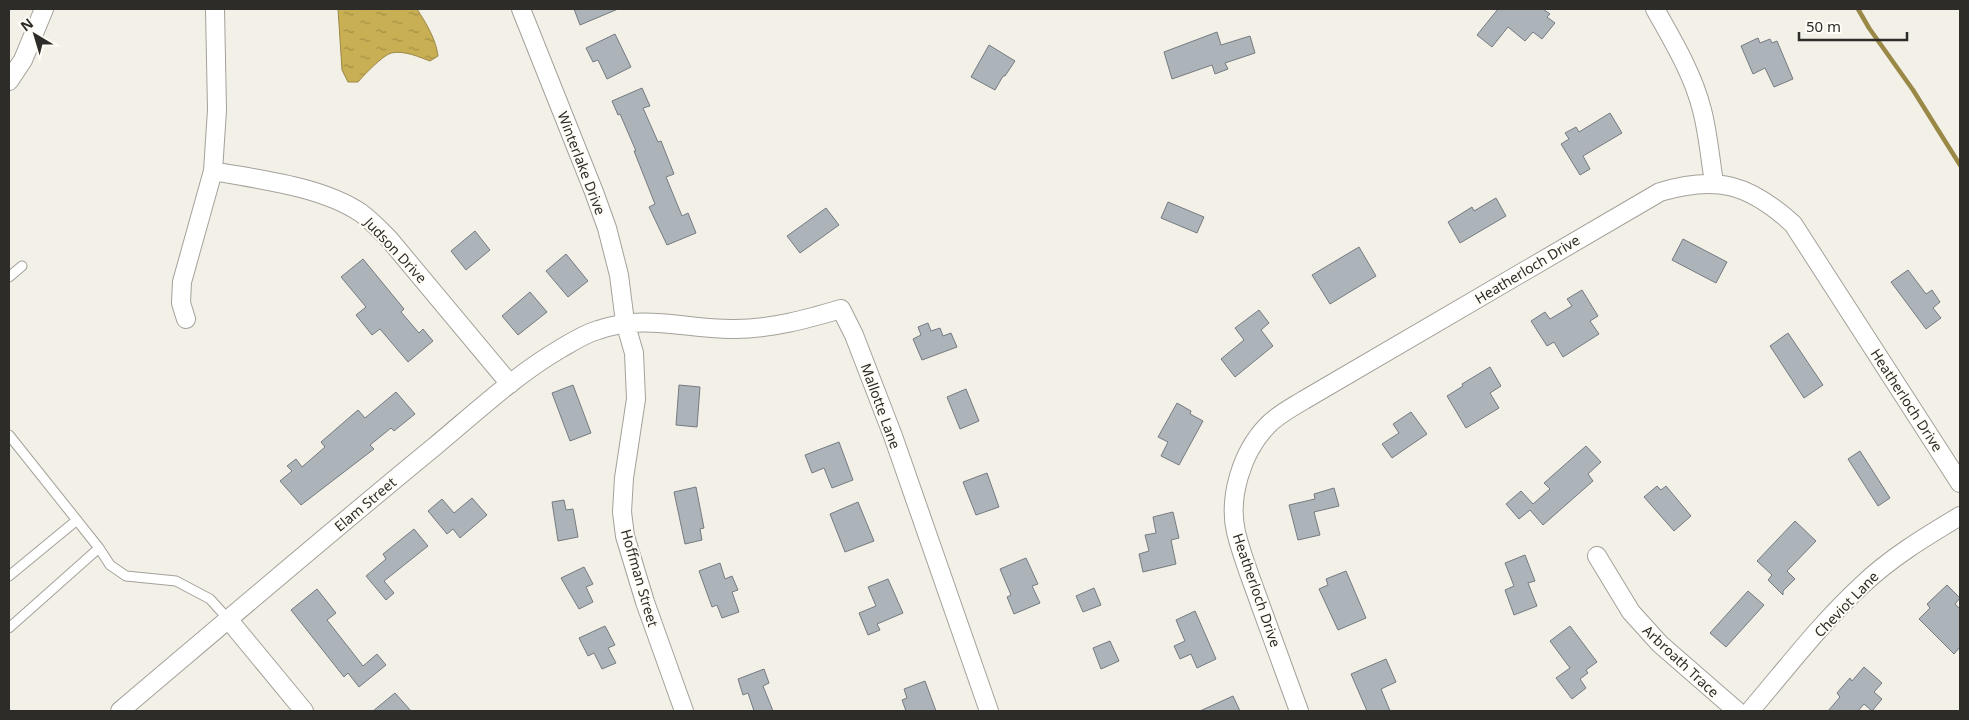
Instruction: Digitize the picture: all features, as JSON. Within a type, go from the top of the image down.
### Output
[{"type":"street","points":[[9,81],[23,60],[44,9]]},
{"type":"street","points":[[186,319],[180,303],[182,282],[213,171],[217,110],[215,9]]},
{"type":"street","name":"Winterlake Drive","points":[[521,9],[607,228],[618,275],[625,322]]},
{"type":"street","points":[[1655,9],[1676,48],[1697,96],[1706,131],[1714,182]]},
{"type":"street","name":"Judson Drive","points":[[213,171],[305,190],[332,199],[359,212],[374,223],[390,239],[510,384]]},
{"type":"street","name":"Heatherloch Drive","points":[[1299,711],[1249,574],[1236,531],[1235,502],[1237,487],[1243,466],[1253,445],[1267,426],[1304,400],[1660,192],[1684,185],[1714,182],[1756,195],[1778,210],[1793,224],[1960,483]]},
{"type":"street","name":"Mallotte Lane","points":[[625,322],[668,322],[735,329],[806,320],[841,310],[854,335],[893,436],[989,711]]},
{"type":"street","name":"Elam Street","points":[[120,711],[510,384],[539,362],[584,335],[625,322]]},
{"type":"street","name":"Hoffman Street","points":[[625,322],[634,353],[636,399],[624,478],[622,512],[625,536],[645,602],[684,711]]},
{"type":"street","name":"Cheviot Lane","points":[[1750,711],[1860,586],[1913,545],[1960,516]]},
{"type":"street","name":"Arbroath Trace","points":[[1597,556],[1631,612],[1660,644],[1737,711]]},
{"type":"street","points":[[228,619],[304,711]]},
{"type":"lane","points":[[9,277],[22,266]]},
{"type":"lane","points":[[9,435],[99,548],[110,566],[126,576],[176,581],[210,599],[228,619]]},
{"type":"lane","points":[[9,576],[77,520]]},
{"type":"lane","points":[[9,628],[99,548]]},
{"type":"water","points":[[338,9],[417,9],[433,37],[438,56],[430,61],[406,53],[391,53],[378,62],[358,82],[348,82],[342,70]]},
{"type":"building","points":[[574,9],[618,9],[580,25]]},
{"type":"building","points":[[1498,9],[1543,9],[1550,14],[1547,17],[1555,23],[1542,39],[1533,32],[1525,41],[1508,27],[1492,47],[1477,35]]},
{"type":"building","points":[[1217,32],[1221,45],[1250,36],[1255,53],[1225,63],[1228,69],[1215,74],[1212,65],[1172,79],[1164,52]]},
{"type":"building","points":[[615,34],[631,67],[607,79],[598,60],[593,62],[586,48]]},
{"type":"building","points":[[1758,38],[1760,43],[1770,39],[1772,43],[1777,41],[1793,79],[1774,87],[1765,68],[1753,74],[1741,46]]},
{"type":"building","points":[[989,45],[1015,61],[995,90],[971,77]]},
{"type":"building","points":[[642,88],[650,106],[643,108],[658,142],[661,141],[674,174],[666,177],[682,216],[688,213],[696,233],[667,245],[649,207],[655,204],[634,151],[636,151],[620,114],[618,115],[612,101]]},
{"type":"building","points":[[1610,113],[1622,133],[1583,156],[1590,169],[1580,175],[1561,144],[1569,139],[1565,133],[1576,127],[1579,132]]},
{"type":"building","points":[[1496,198],[1506,216],[1460,243],[1448,222],[1472,207],[1474,211]]},
{"type":"building","points":[[1168,202],[1204,217],[1197,233],[1161,218]]},
{"type":"building","points":[[826,208],[839,225],[800,253],[787,236]]},
{"type":"building","points":[[475,231],[490,250],[466,270],[451,251]]},
{"type":"building","points":[[1683,239],[1727,262],[1716,283],[1672,260]]},
{"type":"building","points":[[1359,247],[1376,276],[1330,304],[1312,275]]},
{"type":"building","points":[[566,254],[588,281],[568,297],[546,271]]},
{"type":"building","points":[[363,259],[404,309],[401,312],[419,333],[423,329],[433,341],[408,362],[380,329],[372,335],[356,315],[366,307],[341,277]]},
{"type":"building","points":[[1908,270],[1926,294],[1932,290],[1940,302],[1933,308],[1941,318],[1926,329],[1891,282]]},
{"type":"building","points":[[1582,290],[1598,316],[1590,321],[1599,334],[1563,357],[1554,342],[1547,346],[1531,321],[1545,312],[1550,319],[1572,306],[1567,299]]},
{"type":"building","points":[[530,292],[547,312],[518,335],[502,316]]},
{"type":"building","points":[[1259,310],[1269,323],[1261,330],[1273,346],[1235,377],[1221,359],[1244,340],[1235,328]]},
{"type":"building","points":[[928,323],[931,331],[940,328],[943,336],[951,333],[957,347],[922,360],[913,339],[921,335],[918,327]]},
{"type":"building","points":[[1788,333],[1823,385],[1804,398],[1770,346]]},
{"type":"building","points":[[1490,367],[1501,386],[1490,393],[1499,408],[1466,428],[1447,396],[1463,386],[1462,384]]},
{"type":"building","points":[[573,385],[591,433],[570,441],[552,393]]},
{"type":"building","points":[[679,385],[700,387],[697,427],[676,425]]},
{"type":"building","points":[[966,389],[979,421],[960,429],[947,397]]},
{"type":"building","points":[[396,392],[415,414],[394,431],[391,428],[370,445],[374,449],[301,505],[280,481],[292,471],[287,466],[296,459],[302,467],[325,447],[321,442],[358,410],[365,418]]},
{"type":"building","points":[[1177,403],[1191,411],[1190,414],[1203,421],[1179,465],[1161,456],[1168,442],[1158,437]]},
{"type":"building","points":[[1411,412],[1427,434],[1392,458],[1382,444],[1399,433],[1393,424]]},
{"type":"building","points":[[839,442],[853,480],[832,488],[824,468],[812,473],[805,455]]},
{"type":"building","points":[[1586,446],[1601,462],[1588,474],[1593,481],[1543,525],[1530,510],[1519,519],[1506,504],[1521,491],[1533,504],[1550,489],[1544,483]]},
{"type":"building","points":[[1860,451],[1890,498],[1878,506],[1848,459]]},
{"type":"building","points":[[987,473],[999,507],[976,515],[963,482]]},
{"type":"building","points":[[1657,486],[1661,490],[1666,486],[1691,516],[1674,531],[1644,497]]},
{"type":"building","points":[[696,487],[704,528],[700,529],[702,540],[685,544],[674,492]]},
{"type":"building","points":[[1334,488],[1339,506],[1314,512],[1320,535],[1298,540],[1289,505],[1315,499],[1314,494]]},
{"type":"building","points":[[472,498],[487,515],[460,538],[453,529],[447,534],[428,511],[442,499],[454,513]]},
{"type":"building","points":[[564,500],[566,510],[573,509],[578,537],[558,541],[552,502]]},
{"type":"building","points":[[858,502],[874,541],[845,552],[830,514]]},
{"type":"building","points":[[1173,512],[1179,538],[1171,540],[1176,564],[1143,572],[1139,554],[1149,551],[1145,535],[1156,533],[1153,517]]},
{"type":"building","points":[[1795,521],[1816,541],[1787,571],[1795,579],[1783,591],[1783,595],[1768,580],[1772,575],[1757,561]]},
{"type":"building","points":[[414,529],[428,546],[384,581],[394,593],[386,600],[366,576],[386,559],[383,554]]},
{"type":"building","points":[[1525,555],[1535,581],[1528,583],[1537,606],[1514,615],[1505,590],[1514,586],[1505,563]]},
{"type":"building","points":[[1026,558],[1038,584],[1032,586],[1040,603],[1014,614],[1007,597],[1011,595],[1000,569]]},
{"type":"building","points":[[720,563],[725,579],[732,576],[738,590],[732,592],[739,612],[722,618],[717,605],[712,607],[699,571]]},
{"type":"building","points":[[584,567],[593,584],[586,587],[593,602],[579,609],[561,578]]},
{"type":"building","points":[[1346,571],[1366,618],[1338,630],[1319,589],[1328,585],[1326,579]]},
{"type":"building","points":[[888,579],[903,613],[877,624],[880,630],[868,635],[859,613],[876,606],[868,587]]},
{"type":"building","points":[[1947,585],[1960,598],[1955,604],[1960,609],[1960,647],[1954,654],[1919,619],[1930,608],[1927,604]]},
{"type":"building","points":[[1094,588],[1101,605],[1083,612],[1076,596]]},
{"type":"building","points":[[317,589],[336,613],[327,620],[363,666],[377,654],[386,665],[359,687],[348,673],[344,677],[291,610]]},
{"type":"building","points":[[1748,591],[1764,605],[1726,647],[1710,633]]},
{"type":"building","points":[[1195,611],[1216,659],[1197,668],[1191,654],[1180,659],[1174,646],[1185,641],[1176,620]]},
{"type":"building","points":[[605,626],[615,645],[608,648],[616,663],[602,669],[594,653],[588,656],[579,638]]},
{"type":"building","points":[[1570,626],[1597,662],[1586,670],[1588,673],[1580,679],[1586,688],[1572,699],[1556,678],[1570,668],[1550,641]]},
{"type":"building","points":[[1110,641],[1119,661],[1101,669],[1093,648]]},
{"type":"building","points":[[1386,659],[1396,682],[1381,689],[1390,711],[1367,711],[1351,674]]},
{"type":"building","points":[[1864,667],[1882,683],[1874,692],[1882,699],[1872,711],[1864,704],[1858,711],[1828,711],[1840,697],[1837,693],[1850,678],[1852,681]]},
{"type":"building","points":[[764,669],[769,683],[763,686],[773,711],[754,711],[748,693],[743,695],[738,679]]},
{"type":"building","points":[[925,681],[936,711],[906,711],[902,700],[907,698],[904,689]]},
{"type":"building","points":[[395,693],[411,711],[373,711]]},
{"type":"building","points":[[1233,696],[1240,711],[1200,711]]},
{"type":"waterway","points":[[1858,9],[1869,28],[1913,90],[1960,165]]}]
